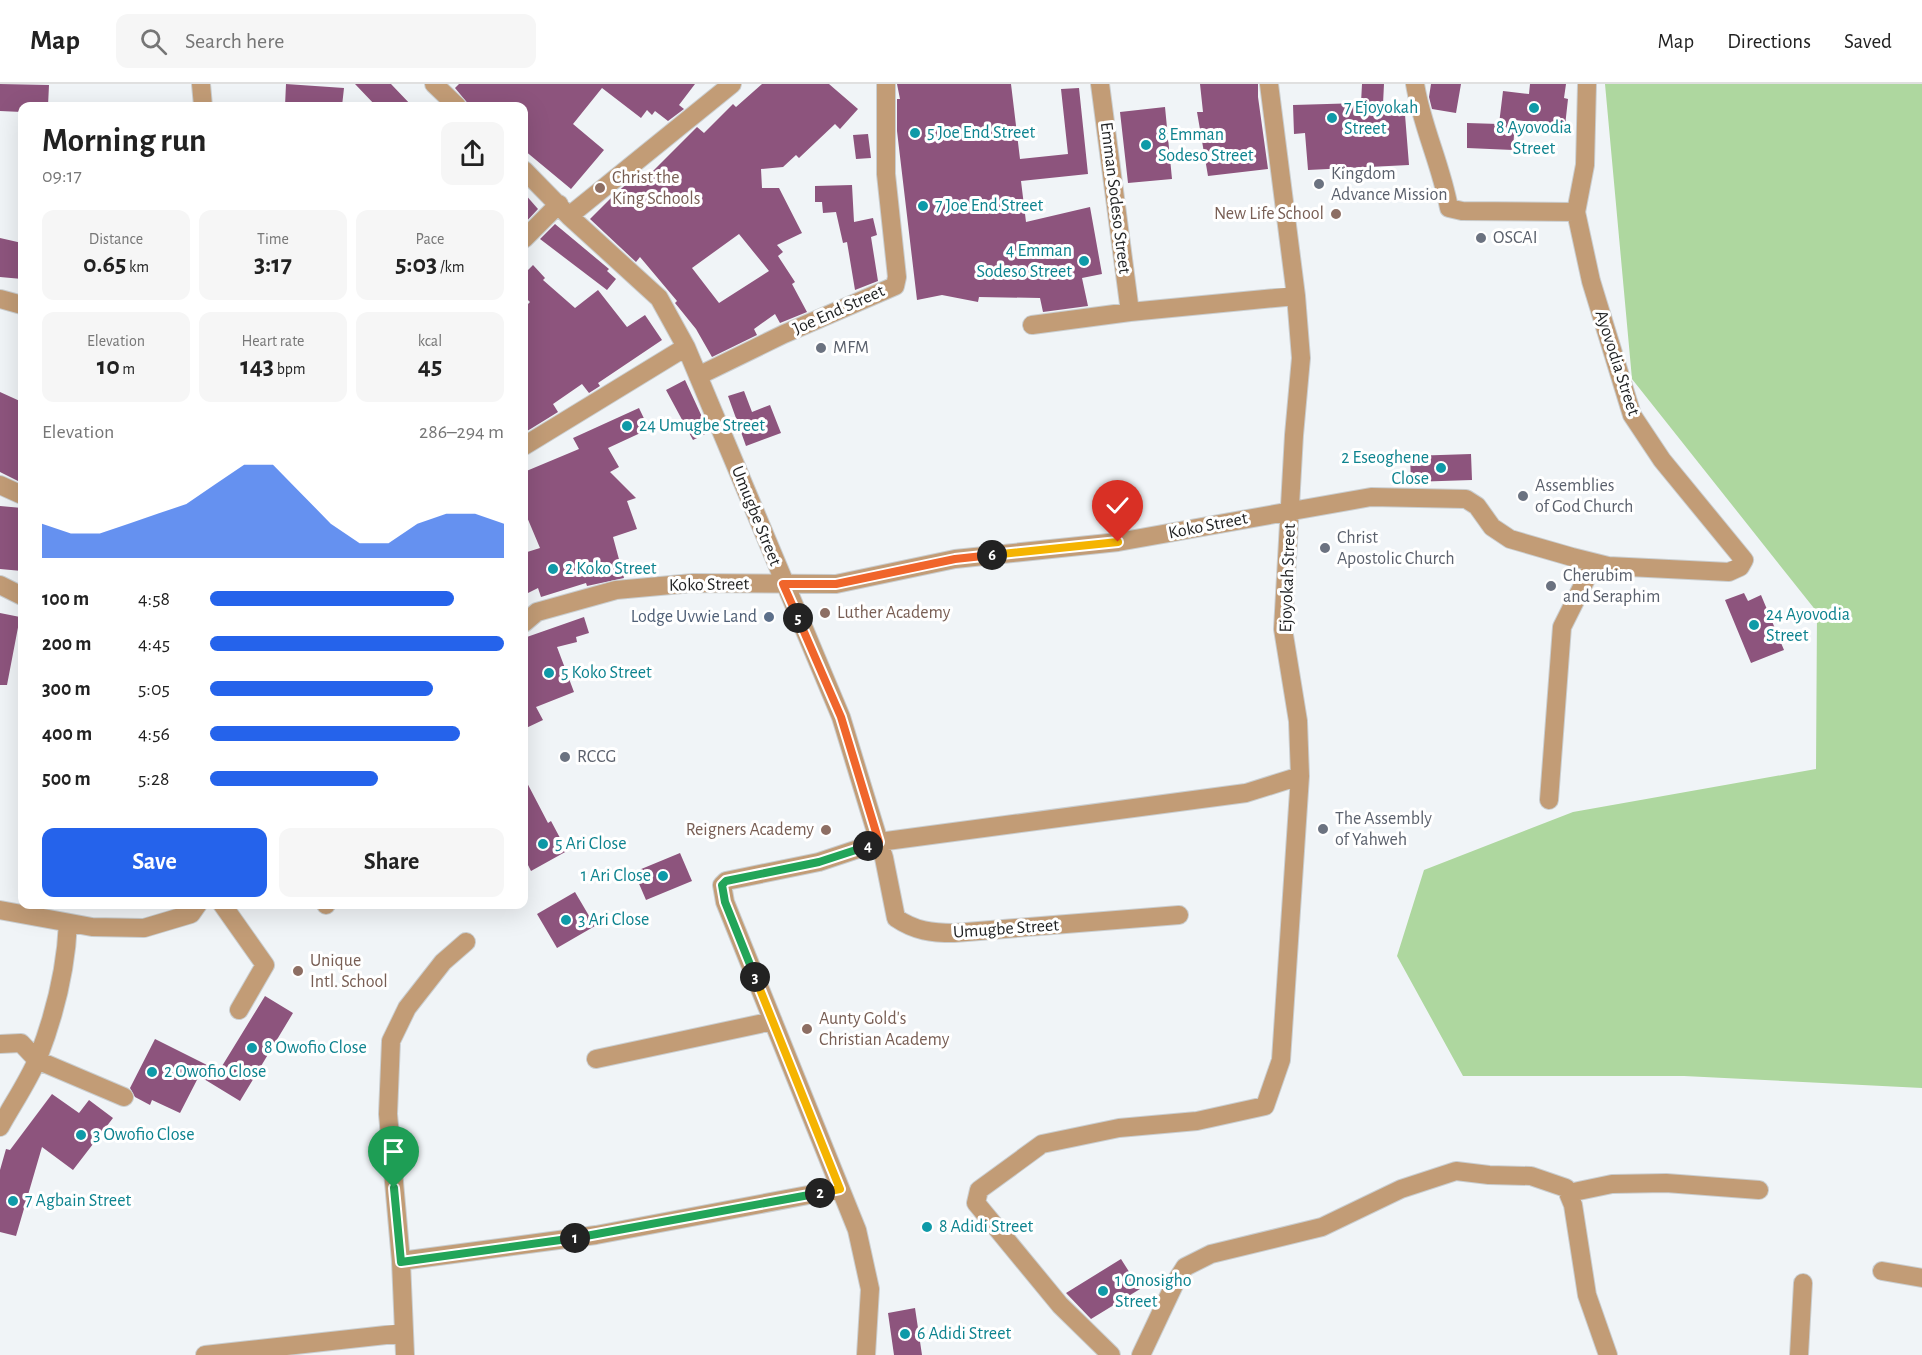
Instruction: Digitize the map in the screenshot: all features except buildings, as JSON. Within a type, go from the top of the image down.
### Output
[{"type":"street","points":[[201,84],[203,102]]},
{"type":"street","points":[[434,84],[453,102]]},
{"type":"street","points":[[528,236],[732,84]]},
{"type":"street","name":"Joe End Street","points":[[698,376],[784,334],[895,286],[897,277],[886,174],[886,84]]},
{"type":"street","name":"Emman Sodeso Street","points":[[1100,84],[1130,312]]},
{"type":"street","name":"Ejoyokah Street","points":[[1111,1355],[1060,1305],[976,1203],[979,1190],[1042,1144],[1119,1128],[1197,1121],[1265,1106],[1281,1060],[1300,776],[1298,721],[1284,629],[1301,358],[1296,296],[1269,84]]},
{"type":"street","points":[[1415,84],[1420,111],[1439,160],[1449,208],[1462,211],[1576,212]]},
{"type":"street","name":"Ayovodia Street","points":[[1587,84],[1585,165],[1576,212],[1591,281],[1632,415],[1691,498],[1744,560],[1740,567],[1729,572],[1608,566],[1594,563]]},
{"type":"street","name":"Umugbe Street","points":[[528,174],[659,298],[686,346],[783,584],[841,717],[879,842],[896,918],[911,928],[931,933],[954,933],[1179,915]]},
{"type":"street","points":[[1032,326],[1130,312],[1296,296]]},
{"type":"street","points":[[0,299],[18,304]]},
{"type":"street","points":[[528,444],[686,346]]},
{"type":"street","points":[[0,485],[18,493]]},
{"type":"street","name":"Koko Street","points":[[528,620],[537,612],[616,590],[693,583],[836,584],[955,559],[1118,542],[1371,497],[1466,499],[1477,506],[1492,527],[1510,539],[1594,563]]},
{"type":"street","points":[[1549,800],[1563,627],[1594,563]]},
{"type":"street","points":[[0,585],[18,594]]},
{"type":"street","points":[[866,1355],[870,1289],[857,1230],[725,902],[722,885],[726,881],[742,876],[819,862],[879,842],[1246,794],[1300,776]]},
{"type":"street","points":[[0,910],[92,927],[144,928],[191,914],[194,909]]},
{"type":"street","points":[[226,909],[265,965],[239,1010]]},
{"type":"street","points":[[0,1128],[37,1060],[59,993],[66,956],[68,922]]},
{"type":"street","points":[[405,1355],[401,1262],[388,1114],[391,1041],[407,1008],[443,962],[466,942]]},
{"type":"street","points":[[596,1059],[773,1021]]},
{"type":"street","points":[[0,1044],[21,1043],[37,1060],[124,1096]]},
{"type":"street","points":[[1141,1355],[1185,1267],[1211,1254],[1322,1227],[1401,1189],[1456,1171],[1489,1175],[1532,1176],[1566,1188],[1573,1205],[1587,1294],[1608,1355]]},
{"type":"street","points":[[1569,1193],[1612,1184],[1666,1183],[1759,1190]]},
{"type":"street","points":[[401,1262],[596,1235],[840,1189]]},
{"type":"street","points":[[1882,1271],[1922,1278]]},
{"type":"street","points":[[1799,1355],[1803,1283]]},
{"type":"street","points":[[205,1355],[404,1333]]},
{"type":"green space","points":[[1605,84],[1922,84],[1922,1088],[1684,1076],[1463,1076],[1397,956],[1424,870],[1573,812],[1816,769],[1817,612],[1632,379]]},
{"type":"place","name":"8 Ayovodia Street","points":[[1534,108]]},
{"type":"place","name":"7 Ejoyokah Street","points":[[1332,118]]},
{"type":"place","name":"5 Joe End Street","points":[[915,133]]},
{"type":"place","name":"8 Emman Sodeso Street","points":[[1146,145]]},
{"type":"place","name":"Kingdom Advance Mission","points":[[1319,184]]},
{"type":"place","name":"Christ the King Schools","points":[[600,188]]},
{"type":"place","name":"7 Joe End Street","points":[[923,206]]},
{"type":"place","name":"New Life School","points":[[1336,214]]},
{"type":"place","name":"OSCAI","points":[[1481,238]]},
{"type":"place","name":"4 Emman Sodeso Street","points":[[1084,261]]},
{"type":"place","name":"MFM","points":[[821,348]]},
{"type":"place","name":"24 Umugbe Street","points":[[627,426]]},
{"type":"place","name":"2 Eseoghene Close","points":[[1441,468]]},
{"type":"place","name":"Assemblies of God Church","points":[[1523,496]]},
{"type":"place","name":"Christ Apostolic Church","points":[[1325,548]]},
{"type":"place","name":"2 Koko Street","points":[[553,569]]},
{"type":"place","name":"Cherubim and Seraphim","points":[[1551,586]]},
{"type":"place","name":"Luther Academy","points":[[825,613]]},
{"type":"place","name":"Lodge Uvwie Land","points":[[769,617]]},
{"type":"place","name":"24 Ayovodia Street","points":[[1754,625]]},
{"type":"place","name":"5 Koko Street","points":[[549,673]]},
{"type":"place","name":"RCCG","points":[[565,757]]},
{"type":"place","name":"The Assembly of Yahweh","points":[[1323,829]]},
{"type":"place","name":"Reigners Academy","points":[[826,830]]},
{"type":"place","name":"5 Ari Close","points":[[543,844]]},
{"type":"place","name":"1 Ari Close","points":[[663,876]]},
{"type":"place","name":"3 Ari Close","points":[[566,920]]},
{"type":"place","name":"Unique Intl. School","points":[[298,971]]},
{"type":"place","name":"Aunty Gold's Christian Academy","points":[[807,1029]]},
{"type":"place","name":"8 Owofio Close","points":[[252,1048]]},
{"type":"place","name":"2 Owofio Close","points":[[152,1072]]},
{"type":"place","name":"3 Owofio Close","points":[[81,1135]]},
{"type":"place","name":"7 Agbain Street","points":[[13,1201]]},
{"type":"place","name":"8 Adidi Street","points":[[927,1227]]},
{"type":"place","name":"1 Onosigho Street","points":[[1103,1291]]},
{"type":"place","name":"6 Adidi Street","points":[[905,1334]]},
{"type":"route","points":[[394,1188],[401,1262],[596,1235],[840,1189],[725,902],[722,885],[726,881],[742,876],[819,862],[879,842],[841,717],[783,584],[836,584],[955,559],[1118,542]]}]
